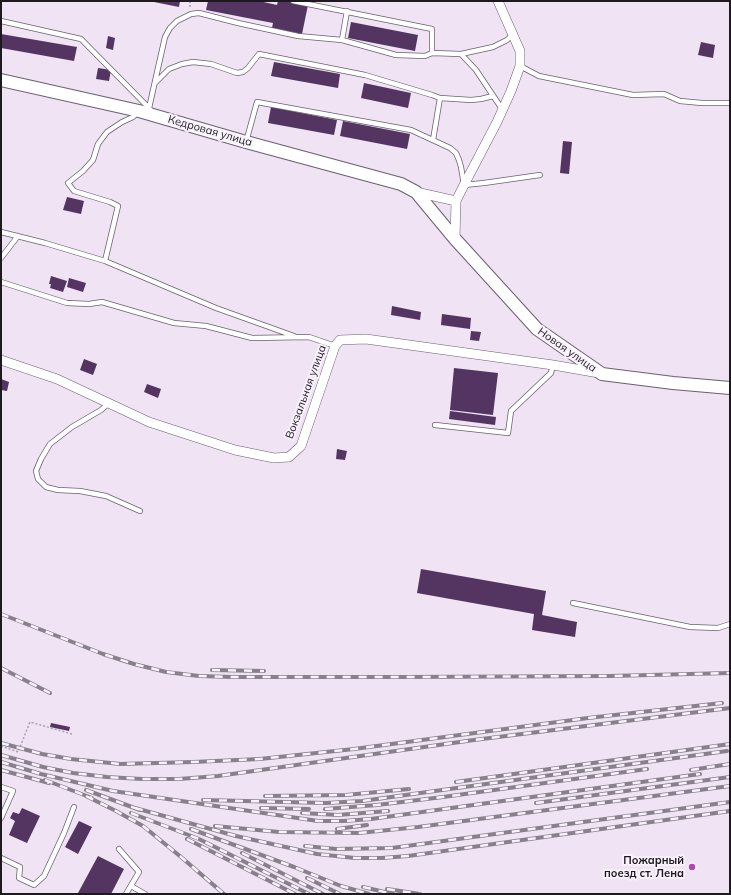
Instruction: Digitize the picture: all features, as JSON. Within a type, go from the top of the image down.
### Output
[{"type":"street","points":[[455,239],[456,202],[497,122],[520,66],[520,50],[498,1]]},
{"type":"street","name":"Кедровая улица","points":[[1,80],[147,112],[246,142],[400,184],[416,192]]},
{"type":"street","points":[[416,192],[456,202]]},
{"type":"street","name":"Новая улица","points":[[416,192],[455,239],[537,329],[602,374],[673,383],[730,388]]},
{"type":"street","name":"Вокзальная улица","points":[[1,360],[57,379],[149,422],[235,450],[274,458],[289,457],[301,446],[335,346],[340,340],[366,339],[553,365],[602,374]]},
{"type":"lane","points":[[293,1],[432,29],[432,53]]},
{"type":"lane","points":[[342,40],[347,11]]},
{"type":"lane","points":[[147,112],[165,37],[170,28],[177,21],[191,14],[199,13],[298,36],[342,40],[396,55],[425,56],[432,53],[461,54],[492,47],[507,40],[513,34]]},
{"type":"lane","points":[[1,21],[82,39],[147,112]]},
{"type":"lane","points":[[155,83],[169,69],[193,62],[211,64],[237,73],[243,72],[248,68],[258,54],[364,75],[432,94],[440,98],[471,100],[493,96]]},
{"type":"lane","points":[[461,54],[476,70],[502,109]]},
{"type":"lane","points":[[520,66],[539,76],[633,95],[664,94],[680,101],[730,103]]},
{"type":"lane","points":[[433,140],[440,98]]},
{"type":"lane","points":[[246,142],[257,102],[411,130],[450,148],[456,153],[461,167],[464,185],[484,184],[540,175]]},
{"type":"lane","points":[[105,261],[118,206],[110,202],[74,191],[68,183],[94,160],[98,144],[107,132],[122,122],[147,112]]},
{"type":"lane","points":[[1,232],[105,261],[216,308],[298,338]]},
{"type":"lane","points":[[1,258],[18,236]]},
{"type":"lane","points":[[1,282],[67,303],[89,304],[102,302],[174,322],[206,326],[252,338],[309,337],[335,346]]},
{"type":"lane","points":[[435,425],[508,433],[511,411],[551,373],[553,365]]},
{"type":"lane","points":[[109,403],[101,410],[72,427],[50,444],[40,459],[36,471],[38,479],[46,487],[106,496],[140,512]]},
{"type":"lane","points":[[573,603],[690,627],[718,628],[730,624]]},
{"type":"lane","points":[[1,787],[13,792],[1,818]]},
{"type":"lane","points":[[1,858],[20,867],[19,878],[34,885],[44,876],[74,807]]},
{"type":"lane","points":[[119,849],[139,872],[126,894]]},
{"type":"lane","points":[[131,886],[145,894]]},
{"type":"path","points":[[1,746],[18,752],[30,722],[72,734]]},
{"type":"building","points":[[154,1],[180,1],[179,7]]},
{"type":"building","points":[[208,1],[259,1],[277,5],[278,1],[287,1],[308,5],[302,34],[272,28],[273,23],[206,10]]},
{"type":"building","points":[[351,22],[418,35],[415,51],[348,38]]},
{"type":"building","points":[[1,34],[77,47],[74,61],[1,48]]},
{"type":"building","points":[[108,36],[115,38],[113,50],[106,48]]},
{"type":"building","points":[[701,42],[715,45],[713,58],[698,55]]},
{"type":"building","points":[[274,62],[340,74],[338,88],[271,76]]},
{"type":"building","points":[[98,68],[111,70],[109,81],[96,79]]},
{"type":"building","points":[[364,83],[411,93],[408,108],[361,98]]},
{"type":"building","points":[[271,107],[337,120],[334,135],[268,123]]},
{"type":"building","points":[[343,121],[410,134],[407,149],[340,136]]},
{"type":"building","points":[[563,141],[572,142],[569,174],[560,173]]},
{"type":"building","points":[[67,197],[84,201],[81,214],[63,210]]},
{"type":"building","points":[[51,276],[67,281],[63,292],[50,288],[51,284],[49,284]]},
{"type":"building","points":[[69,278],[86,283],[83,292],[67,287]]},
{"type":"building","points":[[392,306],[421,312],[420,320],[391,315]]},
{"type":"building","points":[[442,314],[471,318],[470,329],[441,325]]},
{"type":"building","points":[[471,331],[481,332],[479,341],[470,340]]},
{"type":"building","points":[[84,359],[97,364],[93,375],[80,370]]},
{"type":"building","points":[[454,368],[498,373],[493,415],[450,410]]},
{"type":"building","points":[[1,379],[9,382],[7,391],[1,390]]},
{"type":"building","points":[[147,384],[161,389],[158,398],[144,392]]},
{"type":"building","points":[[450,411],[496,417],[495,425],[449,419]]},
{"type":"building","points":[[337,449],[347,451],[345,460],[336,459]]},
{"type":"building","points":[[421,569],[546,591],[542,615],[577,622],[575,637],[532,630],[534,614],[417,593]]},
{"type":"building","points":[[51,723],[70,727],[69,731],[50,727]]},
{"type":"building","points":[[22,808],[40,816],[27,843],[9,835],[15,821],[10,818],[13,812],[19,814]]},
{"type":"building","points":[[79,821],[92,827],[78,854],[65,847]]},
{"type":"building","points":[[98,856],[124,869],[111,894],[78,893]]},
{"type":"railway","points":[[1,614],[103,654],[134,664],[166,672],[199,676],[610,676],[730,673]]},
{"type":"railway","points":[[1,668],[50,693]]},
{"type":"railway","points":[[212,670],[264,671]]},
{"type":"railway","points":[[1,743],[42,754],[71,759],[120,764],[260,759],[354,749],[588,718],[722,703]]},
{"type":"railway","points":[[1,755],[43,767],[73,773],[142,779],[179,779],[218,776],[474,740],[730,708]]},
{"type":"railway","points":[[456,782],[730,744]]},
{"type":"railway","points":[[203,800],[326,803],[362,801],[727,751]]},
{"type":"railway","points":[[1,762],[41,774],[113,791],[318,821],[371,819],[700,774]]},
{"type":"railway","points":[[691,770],[730,764]]},
{"type":"railway","points":[[325,809],[377,805],[443,797],[647,769]]},
{"type":"railway","points":[[1,770],[49,783]]},
{"type":"railway","points":[[536,803],[730,777]]},
{"type":"railway","points":[[45,780],[92,798]]},
{"type":"railway","points":[[215,826],[279,832],[359,833],[418,827],[730,786]]},
{"type":"railway","points":[[265,796],[346,795],[409,789]]},
{"type":"railway","points":[[86,790],[140,810]]},
{"type":"railway","points":[[86,796],[143,826],[224,894]]},
{"type":"railway","points":[[305,846],[336,849],[392,848],[730,802]]},
{"type":"railway","points":[[135,808],[236,836],[317,854],[355,858],[408,856],[730,811]]},
{"type":"railway","points":[[261,808],[309,809]]},
{"type":"railway","points":[[302,813],[338,815],[388,811]]},
{"type":"railway","points":[[131,813],[199,839],[309,894]]},
{"type":"railway","points":[[337,829],[367,825]]},
{"type":"railway","points":[[191,829],[341,886],[369,894]]},
{"type":"railway","points":[[187,839],[295,894]]},
{"type":"railway","points":[[242,853],[323,894]]},
{"type":"railway","points":[[307,878],[340,894]]},
{"type":"railway","points":[[363,887],[393,894]]},
{"type":"railway","points":[[387,889],[420,894]]},
{"type":"place","name":"Пожарный поезд ст. Лена","points":[[692,867]]}]
